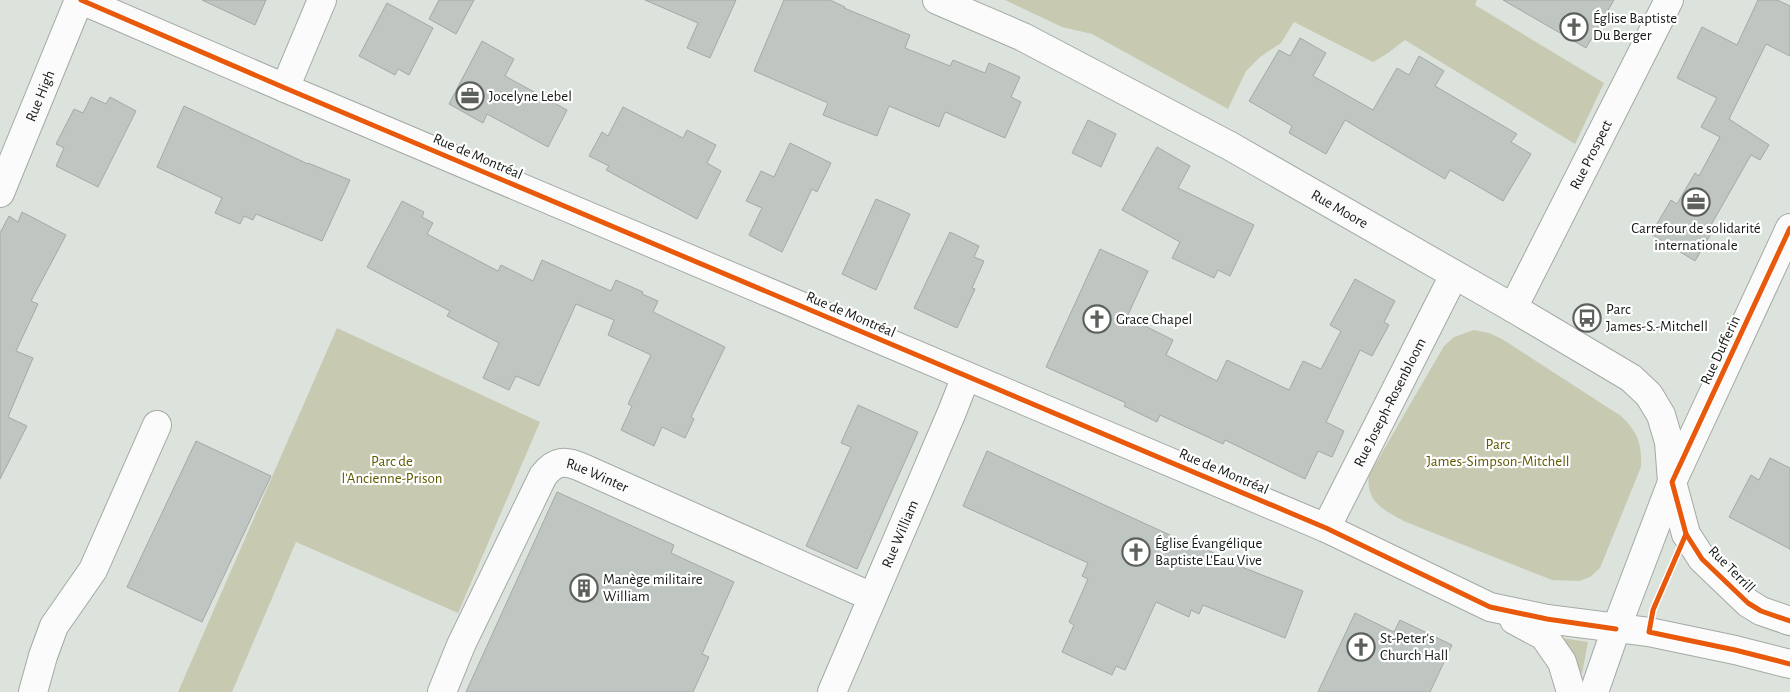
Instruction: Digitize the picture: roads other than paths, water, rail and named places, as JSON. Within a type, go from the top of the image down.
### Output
[{"type":"street","name":"Rue de Montréal","points":[[80,0],[1326,528],[1490,607],[1546,619],[1616,629]]},
{"type":"street","name":"Rue High","points":[[0,192],[80,0]]},
{"type":"street","points":[[285,88],[322,0]]},
{"type":"street","name":"Rue Moore","points":[[937,0],[1023,37],[1230,146],[1631,378],[1649,395],[1661,415],[1669,442],[1672,482]]},
{"type":"street","name":"Rue Prospect","points":[[1513,308],[1669,0]]},
{"type":"street","name":"Rue Dufferin","points":[[1594,692],[1672,482],[1790,228]]},
{"type":"street","name":"Rue Joseph-Rosenbloom","points":[[1326,528],[1454,275]]},
{"type":"street","name":"Rue William","points":[[832,692],[966,376]]},
{"type":"street","points":[[33,692],[54,626],[93,570],[157,425]]},
{"type":"street","name":"Rue Winter","points":[[442,692],[461,645],[543,476],[549,468],[563,462],[583,468],[872,597]]},
{"type":"street","name":"Rue Terrill","points":[[1672,482],[1686,534],[1702,558],[1748,603],[1761,611],[1790,621]]},
{"type":"street","points":[[1490,607],[1544,636],[1562,662],[1571,692]]},
{"type":"street","points":[[1616,629],[1649,632],[1790,664]]},
{"type":"place","name":"Église Baptiste Du Berger","points":[[1574,27]]},
{"type":"place","name":"Jocelyne Lebel","points":[[470,96]]},
{"type":"place","name":"Carrefour de solidarité internationale","points":[[1696,202]]},
{"type":"place","name":"Parc James-S.-Mitchell","points":[[1587,318]]},
{"type":"place","name":"Grace Chapel","points":[[1097,319]]},
{"type":"place","name":"Église Évangélique Baptiste L'Eau Vive","points":[[1136,552]]},
{"type":"place","name":"Manège militaire William","points":[[584,588]]},
{"type":"place","name":"St-Peter's Church Hall","points":[[1361,647]]},
{"type":"park label","name":"Parc James-Simpson-Mitchell","points":[[1498,452]]},
{"type":"park label","name":"Parc de l'Ancienne-Prison","points":[[392,470]]}]
